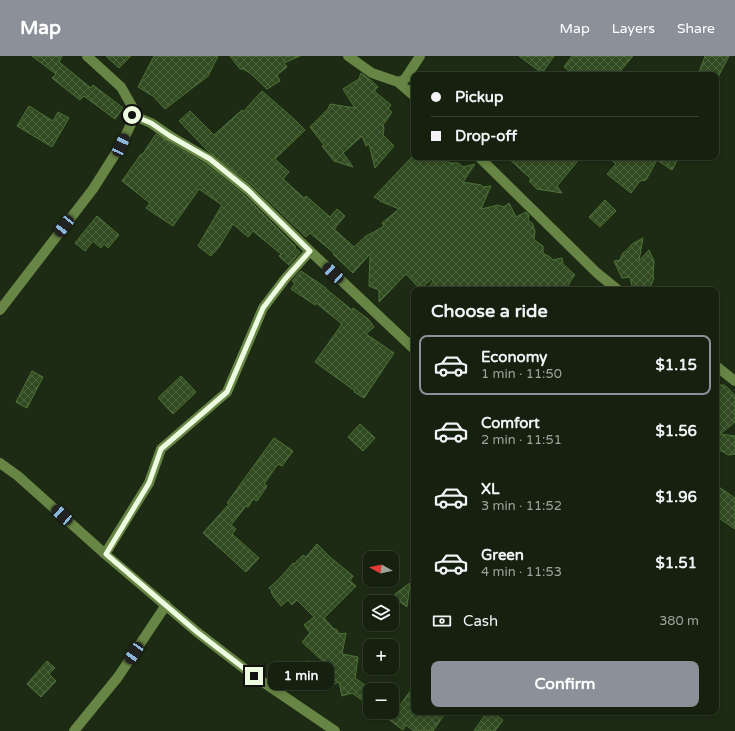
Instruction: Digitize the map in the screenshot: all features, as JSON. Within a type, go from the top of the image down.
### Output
[{"type":"street","points":[[0,310],[93,189],[121,145],[131,124],[133,108],[121,87],[87,56]]},
{"type":"street","points":[[348,56],[372,73],[398,82],[411,93]]},
{"type":"street","points":[[398,82],[405,79],[420,56]]},
{"type":"street","points":[[132,115],[151,123],[170,136],[210,159],[248,190],[411,346]]},
{"type":"street","points":[[482,160],[597,274],[614,287]]},
{"type":"street","points":[[106,554],[149,483],[161,449],[227,392],[263,308],[285,279],[310,251]]},
{"type":"street","points":[[719,368],[735,381]]},
{"type":"street","points":[[0,463],[18,476],[197,632],[254,676],[335,731]]},
{"type":"street","points":[[74,731],[118,677],[166,606]]},
{"type":"building","points":[[32,56],[62,56],[59,62],[91,88],[93,85],[123,108],[115,119],[84,96],[80,100],[52,78],[56,74]]},
{"type":"building","points":[[106,56],[131,56],[119,68]]},
{"type":"building","points":[[154,56],[218,56],[208,76],[165,109],[153,96],[138,87]]},
{"type":"building","points":[[230,56],[300,56],[284,63],[287,67],[277,75],[280,81],[267,89],[250,73],[240,69]]},
{"type":"building","points":[[519,56],[554,56],[543,72]]},
{"type":"building","points":[[572,56],[633,56],[620,72],[570,72],[564,67]]},
{"type":"building","points":[[705,56],[729,56],[719,75],[719,72],[699,72]]},
{"type":"building","points":[[361,73],[378,87],[374,91],[391,105],[388,109],[392,112],[383,125],[383,135],[394,146],[375,168],[369,144],[366,146],[362,136],[343,153],[353,167],[334,161],[310,127],[328,109],[330,104],[355,108],[343,89],[359,79]]},
{"type":"building","points":[[262,91],[305,130],[275,159],[289,172],[283,179],[304,198],[306,196],[330,217],[337,209],[345,216],[334,229],[354,247],[366,236],[384,226],[382,223],[399,209],[374,197],[411,158],[411,160],[447,160],[449,163],[458,163],[463,167],[475,164],[463,182],[481,185],[483,187],[491,186],[481,209],[498,205],[504,207],[509,203],[516,217],[526,212],[529,215],[528,220],[533,224],[535,231],[534,240],[543,246],[543,253],[553,260],[562,258],[563,264],[575,275],[567,287],[429,287],[433,281],[432,279],[422,287],[418,287],[406,274],[379,302],[379,290],[369,286],[370,254],[353,273],[333,254],[334,253],[310,233],[306,237],[252,185],[209,152],[179,121],[190,111],[214,135],[242,110],[243,112]]},
{"type":"building","points":[[29,106],[53,121],[58,112],[69,118],[52,147],[17,126]]},
{"type":"building","points":[[156,134],[205,164],[244,195],[300,252],[289,265],[279,256],[281,254],[253,231],[248,237],[233,224],[219,247],[211,256],[198,246],[222,205],[199,189],[173,226],[146,208],[150,203],[122,181]]},
{"type":"building","points":[[510,160],[579,160],[557,186],[562,193],[537,189],[529,181],[531,179]]},
{"type":"building","points":[[611,160],[657,160],[646,180],[640,181],[631,193],[607,174],[616,164]]},
{"type":"building","points":[[657,160],[677,160],[672,170]]},
{"type":"building","points":[[605,200],[616,211],[600,227],[589,217]]},
{"type":"building","points":[[97,216],[119,235],[108,248],[104,244],[101,248],[93,241],[85,251],[75,243]]},
{"type":"building","points":[[643,238],[639,261],[649,250],[654,261],[654,278],[649,287],[632,287],[630,277],[622,278],[614,261],[620,260],[623,253],[632,244]]},
{"type":"building","points":[[301,271],[326,288],[352,310],[353,308],[368,319],[374,327],[366,334],[394,353],[364,398],[315,362],[342,324],[316,303],[315,305],[291,289],[295,283],[292,281]]},
{"type":"building","points":[[32,371],[43,377],[27,408],[16,402]]},
{"type":"building","points":[[181,376],[196,392],[173,414],[158,398]]},
{"type":"building","points":[[719,385],[724,385],[735,396],[735,422],[720,434],[735,436],[735,454],[728,455],[719,450]]},
{"type":"building","points":[[360,424],[375,438],[363,451],[348,437]]},
{"type":"building","points":[[274,438],[293,451],[282,466],[278,464],[264,484],[267,486],[257,501],[253,499],[248,507],[246,506],[231,525],[236,529],[232,534],[259,558],[246,572],[203,533],[229,504],[227,503]]},
{"type":"building","points":[[719,487],[735,498],[735,529],[719,518]]},
{"type":"building","points":[[317,544],[353,576],[350,581],[356,586],[324,618],[334,629],[336,629],[339,634],[346,633],[342,654],[358,657],[355,678],[363,684],[363,701],[352,693],[342,696],[339,682],[327,687],[325,680],[319,684],[308,661],[326,664],[302,642],[310,633],[304,625],[314,617],[297,600],[292,605],[288,600],[281,606],[269,588],[293,563],[294,564],[303,555],[306,557]]},
{"type":"building","points":[[410,583],[407,607],[399,602],[399,595],[395,594]]},
{"type":"building","points":[[47,661],[55,668],[49,674],[56,681],[41,697],[27,684]]},
{"type":"building","points":[[411,690],[411,715],[444,715],[433,731],[414,731],[406,725],[403,730],[388,719],[399,719],[399,704],[400,705]]},
{"type":"building","points":[[485,715],[496,715],[503,720],[495,731],[474,731]]},
{"type":"route","points":[[132,115],[151,123],[170,136],[210,159],[248,190],[310,251],[285,279],[263,308],[227,392],[161,449],[149,483],[106,554],[197,632],[254,676]]}]
